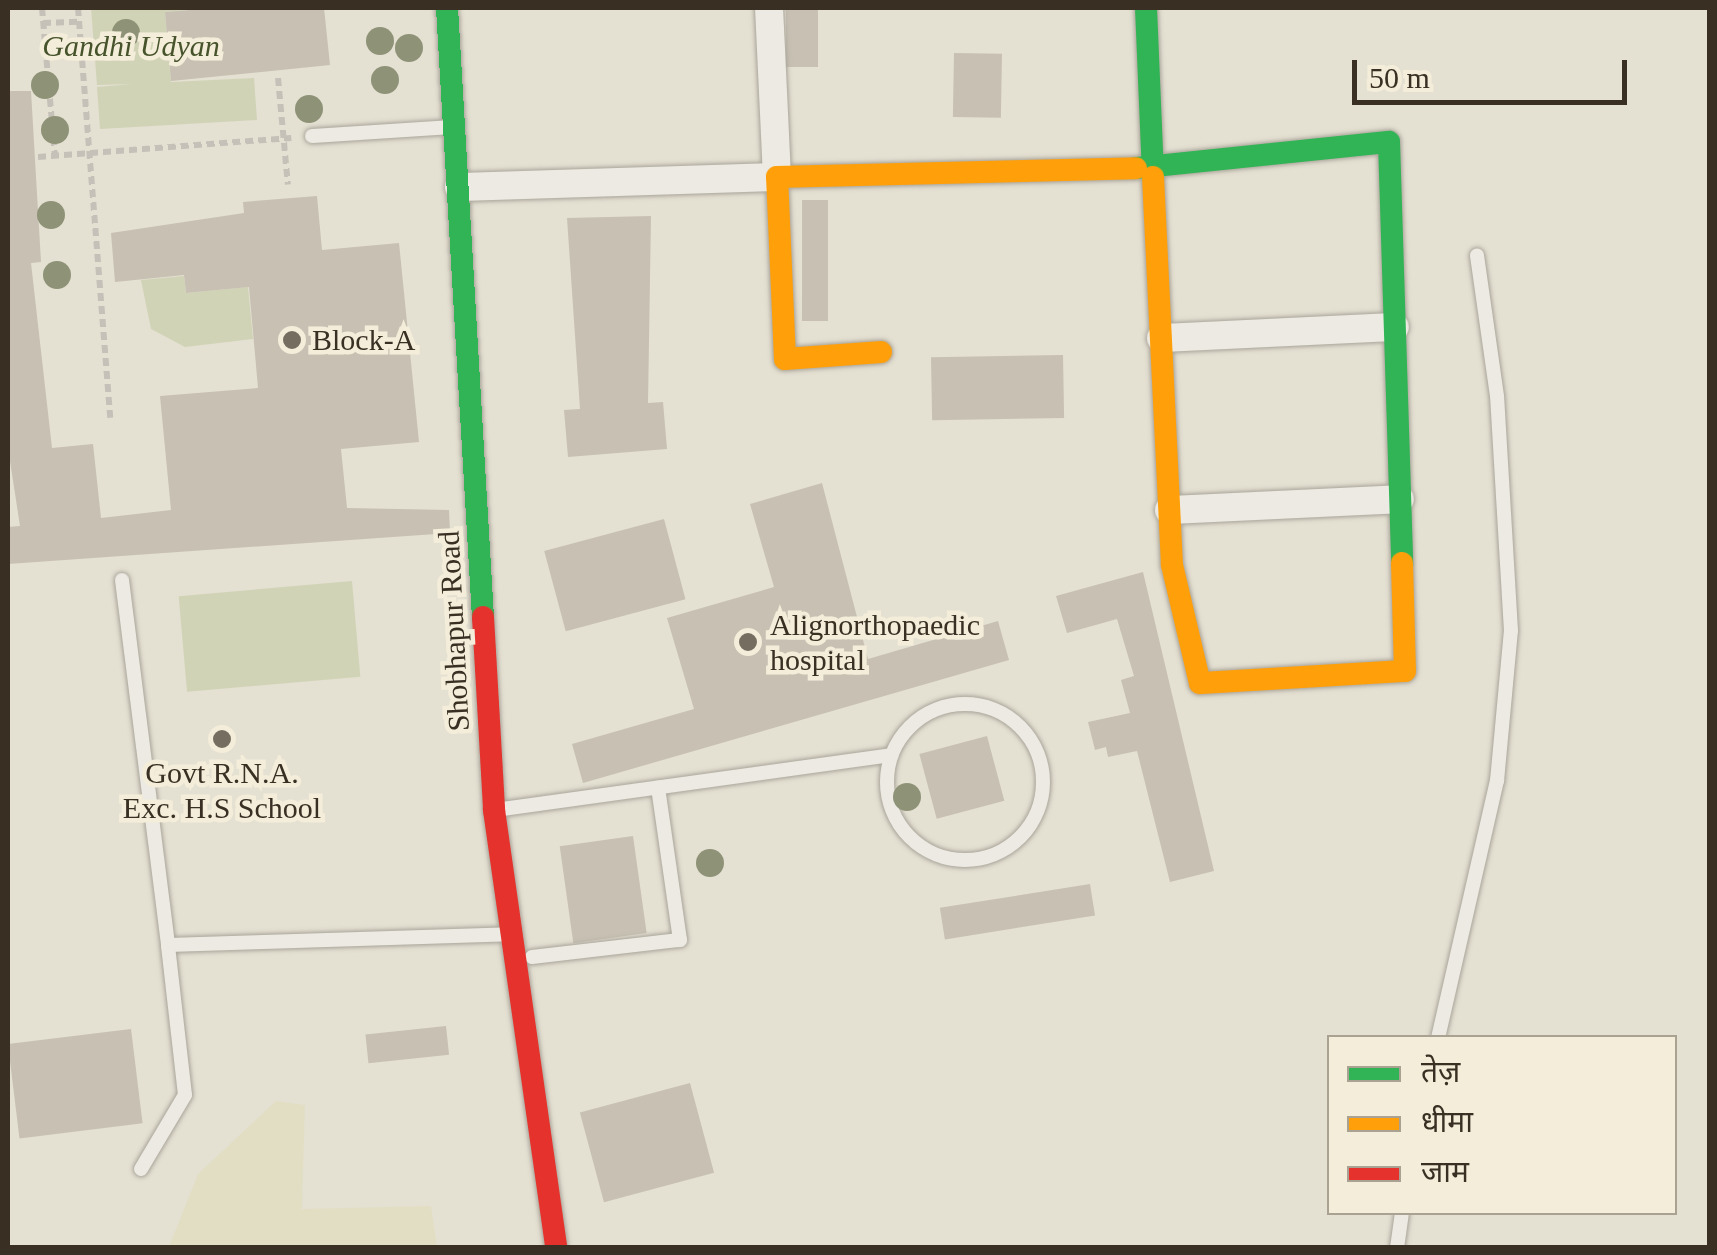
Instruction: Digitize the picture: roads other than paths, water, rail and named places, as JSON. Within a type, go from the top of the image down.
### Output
[{"type":"street","name":"Shobhapur Road","points":[[447,8],[454,127],[466,185]]},
{"type":"street","name":"Shobhapur Road","points":[[462,8],[466,185],[512,934],[556,1248]]},
{"type":"street","points":[[768,8],[785,359],[881,352]]},
{"type":"street","points":[[466,185],[1153,168],[1389,142],[1405,671],[1200,683],[1172,566],[1162,338],[1153,168],[1146,8]]},
{"type":"street","points":[[1162,338],[1395,327]]},
{"type":"street","points":[[1170,510],[1400,499]]},
{"type":"street","name":"Shobhapur Road","points":[[503,809],[532,957],[572,1248]]},
{"type":"lane","points":[[312,136],[454,127]]},
{"type":"lane","points":[[1439,1035],[1497,781],[1511,631],[1497,396],[1477,255]]},
{"type":"lane","points":[[122,580],[186,1095],[141,1168]]},
{"type":"lane","points":[[503,809],[891,755],[925,714],[977,704],[1024,730],[1038,752],[1041,803],[1003,850],[944,857],[921,846],[891,807],[891,755]]},
{"type":"lane","points":[[532,957],[680,940],[658,788]]},
{"type":"lane","points":[[168,945],[512,934]]},
{"type":"lane","points":[[1397,1248],[1402,1215]]},
{"type":"place","name":"Block-A","points":[[292,340]]},
{"type":"place","name":"Alignorthopaedic hospital","points":[[748,642]]},
{"type":"place","name":"Govt R.N.A. Exc. H.S School","points":[[222,739]]},
{"type":"park label","name":"Gandhi Udyan","points":[[131,46]]}]
